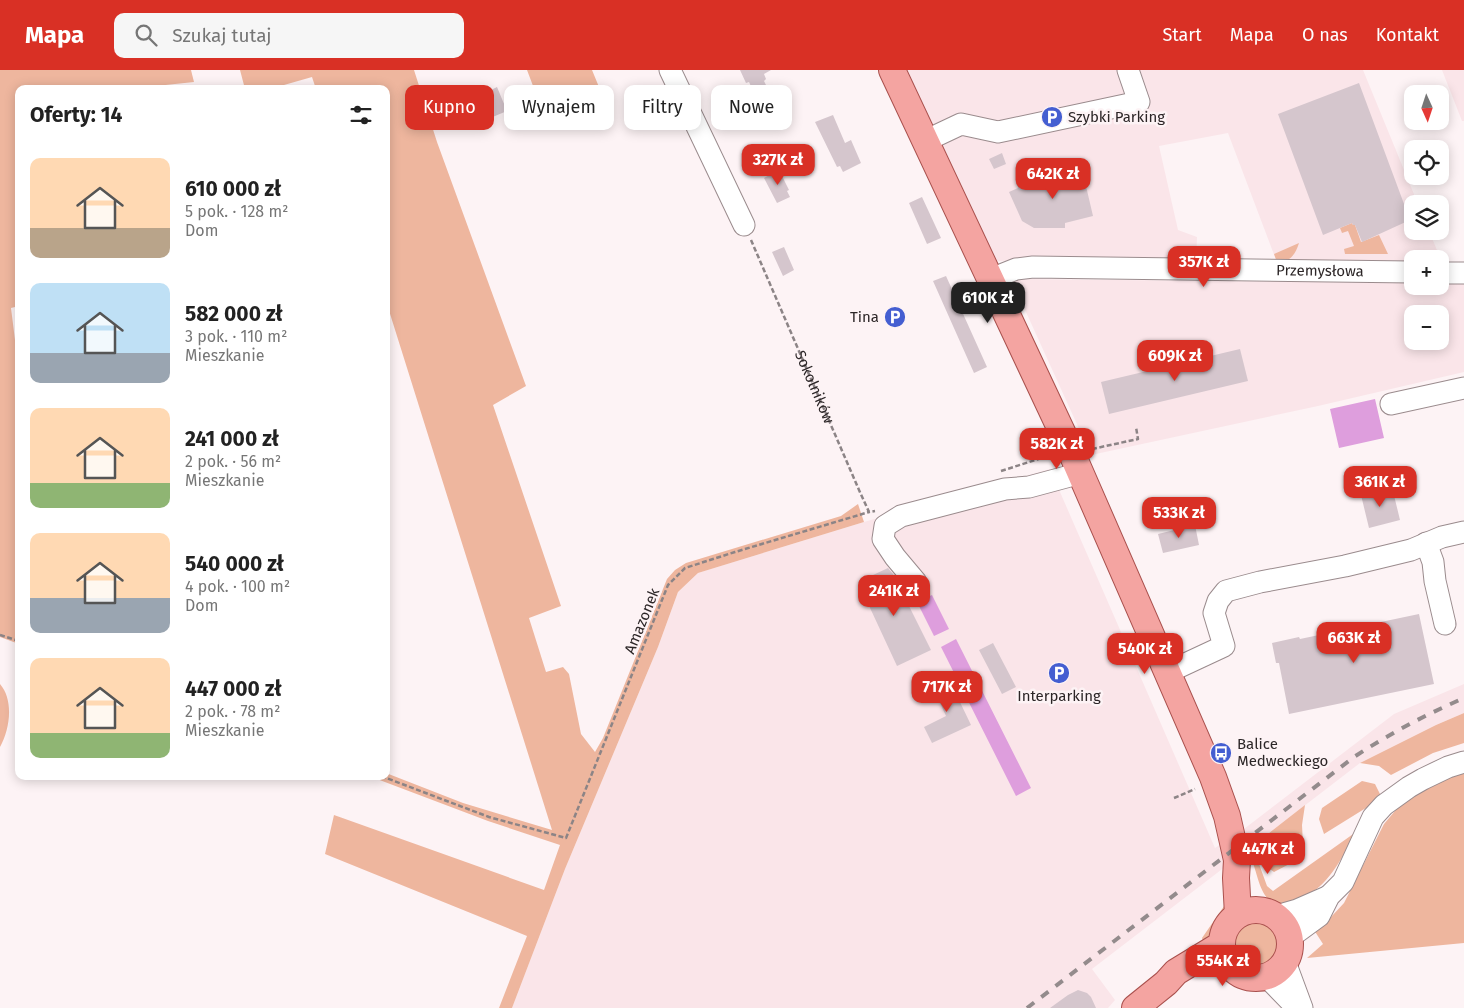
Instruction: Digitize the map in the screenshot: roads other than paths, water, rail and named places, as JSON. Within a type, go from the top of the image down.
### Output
[{"type":"main road","points":[[892,70],[990,279],[1078,458],[1165,670],[1213,777],[1227,816],[1237,860],[1236,878],[1269,936],[1256,978],[1236,972],[1226,954],[1224,933],[1230,923],[1269,936]]},
{"type":"main road","points":[[1135,1008],[1166,983],[1208,969],[1226,954]]},
{"type":"street","points":[[670,70],[744,225]]},
{"type":"street","points":[[925,141],[962,124],[998,132],[1139,102],[1128,70]]},
{"type":"street","name":"Przemysłowa","points":[[990,279],[1016,270],[1033,267],[1404,272]]},
{"type":"street","points":[[1449,273],[1464,273]]},
{"type":"street","points":[[1391,404],[1464,388]]},
{"type":"street","points":[[916,582],[883,539],[885,526],[901,516],[1005,489],[1029,487],[1078,458]]},
{"type":"street","points":[[1165,670],[1178,667],[1224,646],[1214,613],[1218,601],[1226,591],[1410,550],[1442,537],[1464,532]]},
{"type":"street","points":[[1426,543],[1433,562],[1434,581],[1445,624]]},
{"type":"street","points":[[1269,936],[1319,916],[1329,896],[1343,882],[1373,817],[1384,805],[1409,787],[1448,767],[1464,762]]},
{"type":"street","points":[[1269,936],[1298,1008]]},
{"type":"street","points":[[1269,936],[1302,1008]]},
{"type":"railway","points":[[1027,1008],[1354,757],[1380,740],[1464,698]]},
{"type":"place","name":"Szybki Parking","points":[[1052,117]]},
{"type":"place","name":"Tina","points":[[895,317]]},
{"type":"place","name":"Interparking","points":[[1059,673]]},
{"type":"place","name":"Balice Medweckiego","points":[[1221,753]]}]
